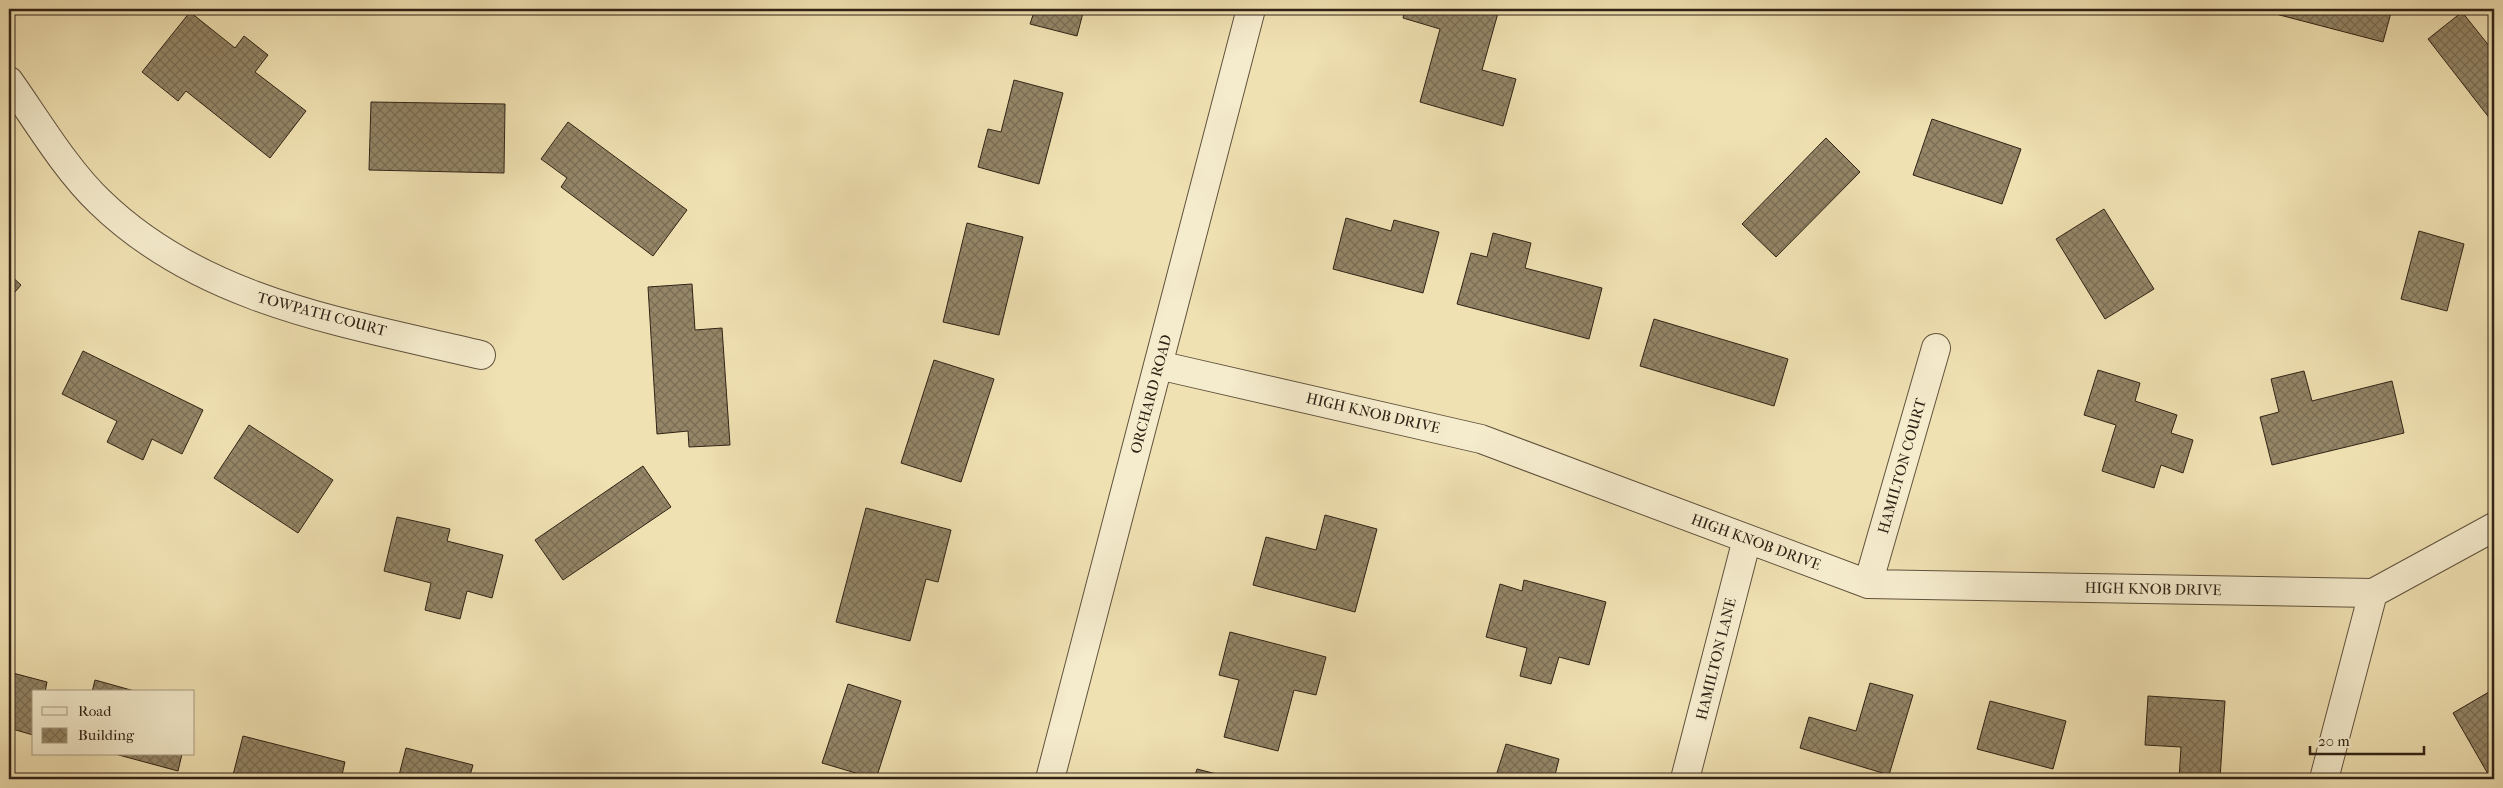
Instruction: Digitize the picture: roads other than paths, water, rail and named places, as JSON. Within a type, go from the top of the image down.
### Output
[{"type":"street","name":"ORCHARD ROAD","points":[[1050,779],[1251,9]]},
{"type":"street","name":"TOWPATH COURT","points":[[9,81],[85,186],[132,229],[175,259],[226,286],[291,309],[481,355]]},
{"type":"street","name":"HAMILTON COURT","points":[[1868,584],[1936,348]]},
{"type":"street","name":"HIGH KNOB DRIVE","points":[[1158,365],[1481,439],[1531,456],[1626,495],[1868,584],[2373,593]]},
{"type":"street","points":[[2324,779],[2373,593],[2494,527]]},
{"type":"street","name":"HAMILTON LANE","points":[[1685,779],[1747,539]]}]
